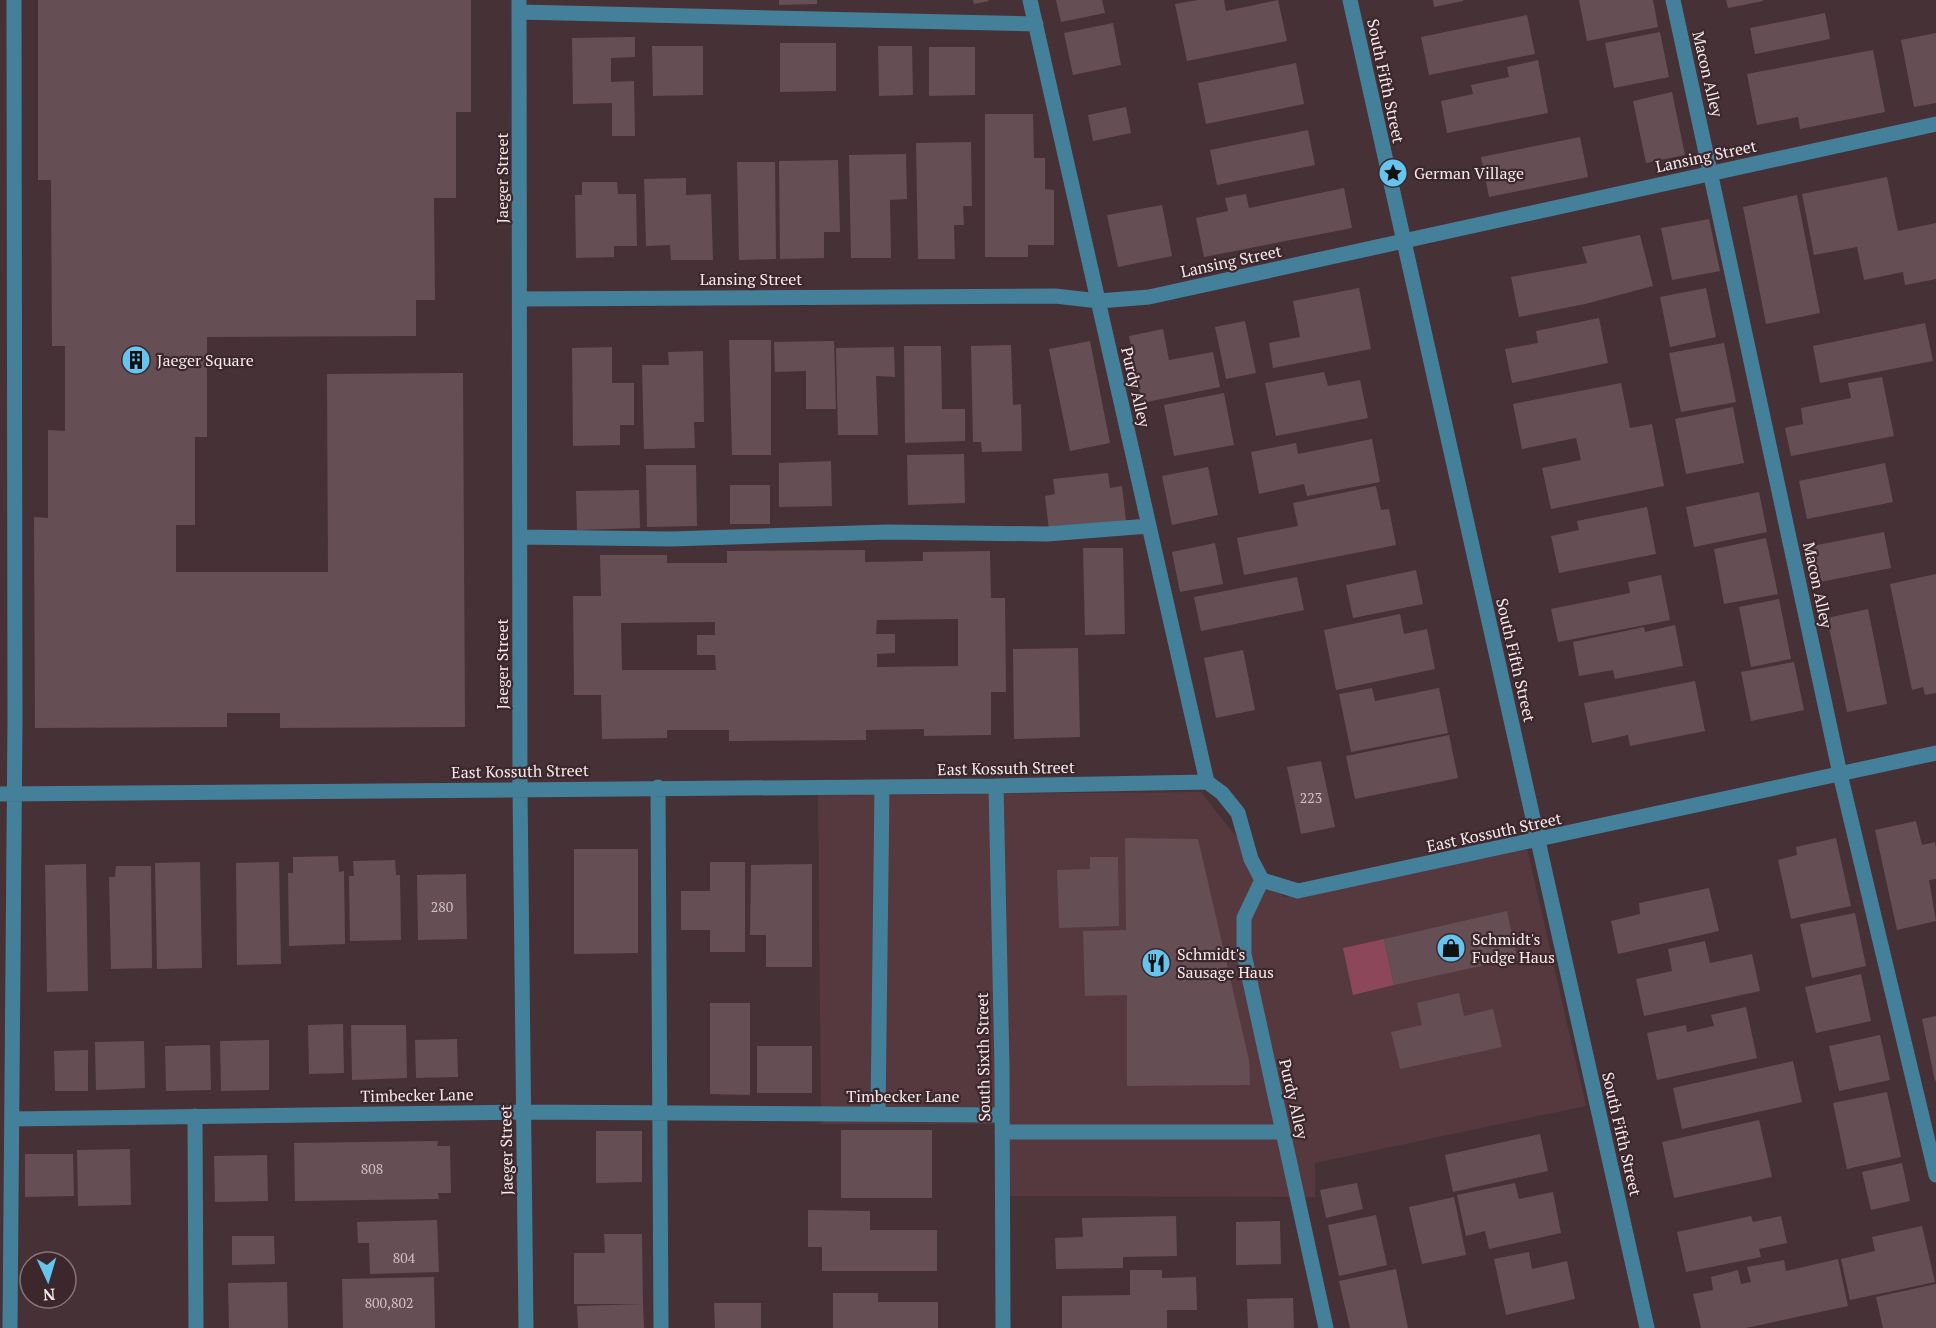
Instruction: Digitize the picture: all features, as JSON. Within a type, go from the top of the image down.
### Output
[{"type":"street","points":[[10,1328],[12,1119],[7,794],[8,61],[14,0]]},
{"type":"street","name":"Purdy Alley","points":[[1030,0],[1206,782]]},
{"type":"street","name":"South Fifth Street","points":[[1350,0],[1647,1328]]},
{"type":"street","name":"Macon Alley","points":[[1673,0],[1712,172],[1840,774],[1936,1175]]},
{"type":"street","points":[[519,6],[1036,24]]},
{"type":"street","name":"Jaeger Street","points":[[519,6],[520,789],[526,1328]]},
{"type":"street","name":"Lansing Street","points":[[520,299],[1055,296],[1099,301],[1149,297],[1936,124]]},
{"type":"street","points":[[520,537],[671,539],[887,532],[1047,534],[1149,526]]},
{"type":"street","name":"East Kossuth Street","points":[[1262,880],[1298,891],[1539,841],[1936,753]]},
{"type":"street","points":[[1206,782],[1222,793],[1238,813],[1251,859],[1262,880]]},
{"type":"street","name":"East Kossuth Street","points":[[7,794],[996,786],[1206,782]]},
{"type":"street","name":"South Sixth Street","points":[[996,786],[1003,1328]]},
{"type":"street","points":[[658,787],[658,1113],[661,1328]]},
{"type":"street","points":[[878,1114],[882,787]]},
{"type":"street","name":"Purdy Alley","points":[[1262,880],[1244,918],[1244,954],[1326,1328]]},
{"type":"street","name":"Timbecker Lane","points":[[12,1119],[524,1112],[1002,1115]]},
{"type":"street","points":[[195,1116],[196,1328]]},
{"type":"street","points":[[1002,1132],[1283,1132]]},
{"type":"shaded area","points":[[1201,792],[1284,897],[1527,848],[1586,1106],[1315,1163],[1315,1197],[995,1196],[995,1124],[821,1124],[818,795]]},
{"type":"shaded area","points":[[1384,939],[1394,985],[1353,995],[1343,948]]},
{"type":"building","name":"Jaeger Square","points":[[38,0],[471,0],[471,112],[456,112],[456,198],[434,198],[435,300],[416,300],[416,336],[207,337],[207,437],[195,437],[195,525],[176,525],[176,572],[328,572],[327,374],[463,373],[465,727],[280,728],[280,713],[227,713],[227,727],[35,728],[34,517],[48,518],[48,430],[65,431],[65,346],[52,346],[51,180],[38,180]]},
{"type":"building","points":[[779,0],[817,0],[817,4],[779,5]]},
{"type":"building","points":[[973,0],[988,0],[989,1],[974,4]]},
{"type":"building","points":[[1056,0],[1102,0],[1105,13],[1061,22]]},
{"type":"building","points":[[1198,0],[1224,0],[1226,11],[1278,0],[1287,41],[1187,61],[1175,4]]},
{"type":"building","points":[[1433,0],[1463,0],[1463,1],[1434,7]]},
{"type":"building","points":[[1579,0],[1653,0],[1658,27],[1587,41]]},
{"type":"building","points":[[1726,0],[1763,0],[1763,1],[1728,8]]},
{"type":"building","points":[[1825,13],[1830,39],[1755,54],[1750,28]]},
{"type":"building","points":[[1527,15],[1535,54],[1429,75],[1421,37]]},
{"type":"building","points":[[1113,23],[1121,65],[1073,75],[1064,33]]},
{"type":"building","points":[[1660,32],[1669,77],[1614,88],[1605,43]]},
{"type":"building","points":[[1936,33],[1936,103],[1914,107],[1901,40]]},
{"type":"building","points":[[635,37],[635,57],[611,58],[611,82],[634,81],[635,136],[612,136],[612,103],[573,104],[572,38]]},
{"type":"building","points":[[780,43],[836,43],[836,91],[780,92]]},
{"type":"building","points":[[652,46],[703,46],[703,95],[653,96]]},
{"type":"building","points":[[878,46],[912,46],[913,95],[879,96]]},
{"type":"building","points":[[929,47],[975,47],[975,95],[929,96]]},
{"type":"building","points":[[1873,50],[1885,112],[1800,129],[1798,117],[1757,125],[1747,74]]},
{"type":"building","points":[[1538,60],[1548,113],[1447,133],[1441,101],[1473,94],[1471,85],[1509,77],[1507,67]]},
{"type":"building","points":[[1296,63],[1304,104],[1206,124],[1198,83]]},
{"type":"building","points":[[1672,92],[1685,155],[1646,163],[1633,101]]},
{"type":"building","points":[[1126,107],[1131,133],[1093,141],[1088,115]]},
{"type":"building","points":[[985,114],[1033,114],[1034,158],[1045,158],[1045,189],[1054,190],[1054,245],[1028,245],[1028,257],[985,257]]},
{"type":"building","points":[[1308,130],[1315,165],[1217,185],[1210,150]]},
{"type":"building","points":[[1580,137],[1588,177],[1489,197],[1481,157]]},
{"type":"building","points":[[971,142],[972,206],[963,206],[964,225],[954,225],[955,259],[918,259],[916,143]]},
{"type":"building","points":[[906,154],[907,199],[890,200],[891,258],[851,258],[849,155]]},
{"type":"building","points":[[838,160],[840,232],[824,232],[824,258],[780,259],[779,161]]},
{"type":"building","points":[[737,162],[775,162],[776,259],[739,260]]},
{"type":"building","points":[[1887,177],[1898,231],[1936,223],[1936,279],[1905,285],[1903,272],[1864,280],[1857,247],[1814,255],[1802,194]]},
{"type":"building","points":[[686,178],[686,195],[711,194],[713,260],[671,260],[670,245],[646,246],[644,179]]},
{"type":"building","points":[[582,182],[617,182],[618,194],[636,194],[637,246],[614,246],[614,257],[576,258],[575,195],[582,195]]},
{"type":"building","points":[[1344,188],[1352,228],[1204,257],[1196,218],[1228,211],[1225,198],[1246,194],[1249,208]]},
{"type":"building","points":[[1797,195],[1820,313],[1766,324],[1743,207]]},
{"type":"building","points":[[1162,205],[1172,256],[1118,267],[1107,215]]},
{"type":"building","points":[[1709,219],[1720,271],[1672,280],[1661,228]]},
{"type":"building","points":[[1640,235],[1653,286],[1585,304],[1519,317],[1511,277],[1587,263],[1582,247]]},
{"type":"building","points":[[1359,288],[1371,349],[1273,368],[1269,343],[1300,337],[1293,301]]},
{"type":"building","points":[[1706,288],[1716,337],[1670,347],[1660,297]]},
{"type":"building","points":[[1599,318],[1608,363],[1512,383],[1505,349],[1538,343],[1536,331]]},
{"type":"building","points":[[1245,321],[1256,373],[1226,379],[1215,327]]},
{"type":"building","points":[[1925,323],[1933,361],[1820,383],[1813,346]]},
{"type":"building","points":[[1163,329],[1169,360],[1213,352],[1220,387],[1142,403],[1129,336]]},
{"type":"building","points":[[729,340],[771,340],[771,455],[732,455]]},
{"type":"building","points":[[834,341],[836,409],[806,409],[806,371],[775,372],[774,342]]},
{"type":"building","points":[[1090,341],[1110,443],[1070,451],[1049,349]]},
{"type":"building","points":[[1724,343],[1736,402],[1681,412],[1669,353]]},
{"type":"building","points":[[1011,345],[1013,405],[1021,404],[1022,451],[982,452],[981,442],[973,442],[971,346]]},
{"type":"building","points":[[904,346],[941,346],[942,409],[965,409],[965,441],[905,443]]},
{"type":"building","points":[[612,347],[612,383],[634,383],[634,425],[620,425],[620,445],[573,446],[572,348]]},
{"type":"building","points":[[894,347],[895,377],[876,376],[878,435],[838,435],[836,348]]},
{"type":"building","points":[[703,351],[704,422],[694,422],[695,448],[644,449],[642,365],[669,365],[668,352]]},
{"type":"building","points":[[1324,372],[1328,386],[1360,380],[1368,418],[1276,436],[1265,383]]},
{"type":"building","points":[[1882,377],[1894,436],[1791,456],[1785,428],[1803,424],[1801,408],[1851,398],[1848,383]]},
{"type":"building","points":[[1621,383],[1630,428],[1652,424],[1664,486],[1551,509],[1542,468],[1581,460],[1576,438],[1522,449],[1513,404]]},
{"type":"building","points":[[1224,393],[1234,445],[1174,456],[1164,405]]},
{"type":"building","points":[[1733,407],[1744,463],[1686,474],[1675,419]]},
{"type":"building","points":[[1372,439],[1380,482],[1307,496],[1304,484],[1259,494],[1251,452],[1296,443],[1298,454]]},
{"type":"building","points":[[964,454],[965,503],[908,505],[907,455]]},
{"type":"building","points":[[831,461],[832,506],[779,507],[779,463]]},
{"type":"building","points":[[1885,463],[1893,502],[1807,519],[1799,481]]},
{"type":"building","points":[[646,465],[696,465],[697,526],[647,527]]},
{"type":"building","points":[[1208,467],[1218,515],[1172,525],[1162,476]]},
{"type":"building","points":[[1108,473],[1110,488],[1122,486],[1126,521],[1049,530],[1045,496],[1055,494],[1053,479]]},
{"type":"building","points":[[730,485],[770,485],[770,524],[730,524]]},
{"type":"building","points":[[1376,486],[1381,510],[1389,509],[1396,545],[1244,575],[1237,538],[1298,526],[1293,503]]},
{"type":"building","points":[[639,490],[640,528],[577,530],[576,491]]},
{"type":"building","points":[[1759,492],[1767,532],[1694,547],[1686,507]]},
{"type":"building","points":[[1647,507],[1656,554],[1559,573],[1551,536],[1579,530],[1577,521]]},
{"type":"building","points":[[1884,532],[1891,568],[1820,582],[1812,546]]},
{"type":"building","points":[[1766,538],[1778,594],[1724,604],[1714,549]]},
{"type":"building","points":[[1215,543],[1223,584],[1180,592],[1172,552]]},
{"type":"building","points":[[1083,548],[1123,548],[1125,634],[1085,635]]},
{"type":"building","points":[[865,550],[865,562],[923,561],[923,552],[990,551],[991,598],[1005,598],[1006,692],[991,692],[991,735],[924,736],[924,729],[866,730],[866,740],[729,741],[729,730],[667,730],[667,738],[602,739],[601,695],[574,695],[573,596],[601,596],[600,555],[667,555],[667,563],[727,563],[727,551]],"holes":[[[958,619],[958,666],[877,667],[877,654],[895,653],[895,634],[876,634],[877,620]],[[715,622],[715,635],[697,635],[697,655],[715,655],[716,670],[622,670],[621,623]]]},
{"type":"building","points":[[1416,570],[1423,604],[1353,618],[1346,585]]},
{"type":"building","points":[[1936,574],[1936,693],[1925,695],[1923,687],[1912,690],[1890,584]]},
{"type":"building","points":[[1661,575],[1670,620],[1558,642],[1551,609],[1630,593],[1628,582]]},
{"type":"building","points":[[1297,577],[1304,610],[1201,631],[1194,597]]},
{"type":"building","points":[[1779,599],[1791,659],[1751,667],[1739,607]]},
{"type":"building","points":[[1868,609],[1887,704],[1847,712],[1827,618]]},
{"type":"building","points":[[1400,614],[1404,634],[1427,629],[1435,669],[1336,690],[1324,630]]},
{"type":"building","points":[[1675,625],[1683,666],[1615,679],[1613,670],[1579,676],[1573,642],[1644,627],[1645,632]]},
{"type":"building","points":[[1078,648],[1080,737],[1014,739],[1013,649]]},
{"type":"building","points":[[1243,650],[1255,710],[1216,718],[1204,658]]},
{"type":"building","points":[[1794,662],[1804,710],[1751,721],[1741,672]]},
{"type":"building","points":[[1695,681],[1705,731],[1630,746],[1628,735],[1592,743],[1584,703]]},
{"type":"building","points":[[1372,688],[1375,701],[1439,688],[1448,733],[1351,752],[1339,694]]},
{"type":"building","points":[[1449,735],[1458,778],[1355,799],[1346,756]]},
{"type":"building","points":[[1321,761],[1335,827],[1301,834],[1287,767]]},
{"type":"building","points":[[1916,821],[1922,845],[1935,842],[1936,879],[1929,880],[1936,921],[1897,930],[1875,830]]},
{"type":"building","name":"Schmidt's Sausage Haus","points":[[1125,838],[1198,839],[1249,1060],[1250,1085],[1127,1086],[1127,995],[1085,996],[1083,931],[1126,930]]},
{"type":"building","points":[[1836,838],[1851,906],[1791,919],[1778,860],[1797,855],[1796,847]]},
{"type":"building","points":[[574,849],[638,849],[638,953],[574,954]]},
{"type":"building","points":[[338,856],[339,872],[344,871],[345,944],[289,946],[288,873],[293,873],[293,857]]},
{"type":"building","points":[[1090,857],[1118,857],[1119,926],[1059,928],[1057,870],[1090,869]]},
{"type":"building","points":[[395,860],[396,875],[400,875],[401,940],[350,941],[349,876],[354,876],[353,861]]},
{"type":"building","points":[[200,862],[202,968],[157,969],[155,863]]},
{"type":"building","points":[[279,862],[281,964],[237,965],[236,863]]},
{"type":"building","points":[[710,862],[745,862],[745,952],[710,952],[710,930],[681,930],[681,891],[710,891]]},
{"type":"building","points":[[86,864],[88,991],[47,992],[45,865]]},
{"type":"building","points":[[812,864],[812,967],[766,967],[766,935],[750,935],[751,865]]},
{"type":"building","points":[[116,866],[151,866],[152,968],[111,969],[109,877],[115,877]]},
{"type":"building","points":[[466,874],[467,939],[418,940],[417,875]]},
{"type":"building","points":[[1709,888],[1719,931],[1618,954],[1611,921],[1640,914],[1639,903]]},
{"type":"building","name":"Schmidt's Fudge Haus","points":[[1507,911],[1517,958],[1394,985],[1384,939]]},
{"type":"building","points":[[1855,913],[1866,966],[1812,978],[1800,924]]},
{"type":"building","points":[[1705,941],[1710,963],[1752,954],[1760,991],[1644,1016],[1636,979],[1672,971],[1668,949]]},
{"type":"building","points":[[1861,974],[1871,1021],[1816,1033],[1805,987]]},
{"type":"building","points":[[1459,993],[1464,1016],[1493,1009],[1502,1047],[1400,1069],[1391,1032],[1422,1025],[1417,1003]]},
{"type":"building","points":[[710,1003],[750,1003],[750,1095],[710,1094]]},
{"type":"building","points":[[1746,1007],[1757,1058],[1657,1080],[1647,1033],[1686,1025],[1687,1032],[1714,1026],[1711,1015]]},
{"type":"building","points":[[1936,1016],[1936,1080],[1935,1081],[1922,1019]]},
{"type":"building","points":[[343,1024],[344,1073],[309,1074],[308,1025]]},
{"type":"building","points":[[351,1025],[406,1025],[407,1078],[352,1080]]},
{"type":"building","points":[[1880,1035],[1890,1080],[1839,1091],[1829,1046]]},
{"type":"building","points":[[457,1039],[458,1077],[416,1078],[415,1040]]},
{"type":"building","points":[[269,1040],[269,1090],[221,1091],[220,1041]]},
{"type":"building","points":[[144,1041],[145,1088],[96,1090],[95,1042]]},
{"type":"building","points":[[210,1045],[211,1090],[166,1091],[165,1046]]},
{"type":"building","points":[[757,1046],[812,1046],[812,1093],[757,1093]]},
{"type":"building","points":[[88,1050],[88,1091],[55,1091],[54,1051]]},
{"type":"building","points":[[1793,1061],[1802,1102],[1682,1129],[1673,1088]]},
{"type":"building","points":[[1887,1092],[1901,1157],[1847,1169],[1833,1103]]},
{"type":"building","points":[[1759,1120],[1772,1177],[1674,1198],[1662,1142]]},
{"type":"building","points":[[841,1130],[932,1130],[932,1198],[841,1198]]},
{"type":"building","points":[[596,1131],[642,1131],[642,1182],[596,1183]]},
{"type":"building","points":[[1540,1134],[1548,1171],[1453,1192],[1445,1155]]},
{"type":"building","points":[[438,1141],[437,1146],[450,1146],[451,1193],[438,1193],[439,1199],[295,1201],[294,1143]]},
{"type":"building","points":[[130,1149],[131,1205],[78,1206],[77,1150]]},
{"type":"building","points":[[25,1154],[73,1154],[74,1196],[25,1197]]},
{"type":"building","points":[[267,1155],[268,1201],[215,1202],[214,1156]]},
{"type":"building","points":[[1902,1163],[1910,1201],[1871,1210],[1862,1172]]},
{"type":"building","points":[[1357,1183],[1363,1209],[1326,1218],[1320,1190]]},
{"type":"building","points":[[1515,1183],[1519,1199],[1553,1192],[1561,1233],[1489,1249],[1485,1231],[1466,1236],[1457,1195]]},
{"type":"building","points":[[1454,1197],[1466,1255],[1422,1264],[1409,1207]]},
{"type":"building","points":[[808,1210],[870,1211],[870,1230],[937,1230],[937,1271],[822,1271],[822,1247],[808,1247]]},
{"type":"building","points":[[1376,1215],[1387,1265],[1339,1276],[1328,1225]]},
{"type":"building","points":[[1176,1216],[1177,1256],[1123,1257],[1123,1268],[1056,1269],[1055,1238],[1083,1237],[1082,1218]]},
{"type":"building","points":[[1751,1216],[1753,1222],[1781,1216],[1787,1243],[1759,1249],[1761,1257],[1686,1272],[1677,1232]]},
{"type":"building","points":[[437,1220],[439,1272],[370,1274],[369,1243],[358,1243],[357,1222]]},
{"type":"building","points":[[1280,1221],[1281,1264],[1236,1265],[1236,1222]]},
{"type":"building","points":[[1922,1226],[1935,1282],[1850,1300],[1841,1259],[1875,1251],[1872,1237]]},
{"type":"building","points":[[604,1234],[642,1234],[643,1304],[574,1304],[574,1253],[605,1253]]},
{"type":"building","points":[[232,1236],[274,1236],[275,1264],[232,1265]]},
{"type":"building","points":[[1529,1252],[1532,1269],[1567,1261],[1575,1299],[1506,1315],[1494,1259]]},
{"type":"building","points":[[1838,1259],[1848,1306],[1746,1328],[1701,1328],[1693,1294],[1713,1290],[1711,1277],[1738,1270],[1741,1284],[1751,1282],[1747,1267],[1784,1260],[1786,1271]]},
{"type":"building","points":[[1396,1269],[1408,1328],[1350,1328],[1339,1281]]},
{"type":"building","points":[[1130,1270],[1162,1270],[1162,1278],[1196,1277],[1197,1310],[1167,1310],[1167,1328],[1062,1328],[1062,1296],[1130,1295]]},
{"type":"building","points":[[434,1277],[435,1328],[343,1328],[342,1279]]},
{"type":"building","points":[[287,1282],[288,1328],[229,1328],[228,1283]]},
{"type":"building","points":[[1936,1284],[1936,1328],[1883,1328],[1876,1297]]},
{"type":"building","points":[[833,1293],[878,1293],[878,1302],[938,1302],[938,1328],[833,1328]]},
{"type":"building","points":[[1293,1298],[1294,1328],[1248,1328],[1247,1299]]},
{"type":"building","points":[[714,1303],[761,1303],[761,1328],[715,1328]]},
{"type":"building","points":[[643,1304],[644,1328],[578,1328],[577,1306]]},
{"type":"place","name":"German Village","points":[[1393,173]]},
{"type":"place","name":"Jaeger Square","points":[[136,360]]},
{"type":"place","name":"Schmidt's Fudge Haus","points":[[1451,948]]},
{"type":"place","name":"Schmidt's Sausage Haus","points":[[1156,963]]}]
